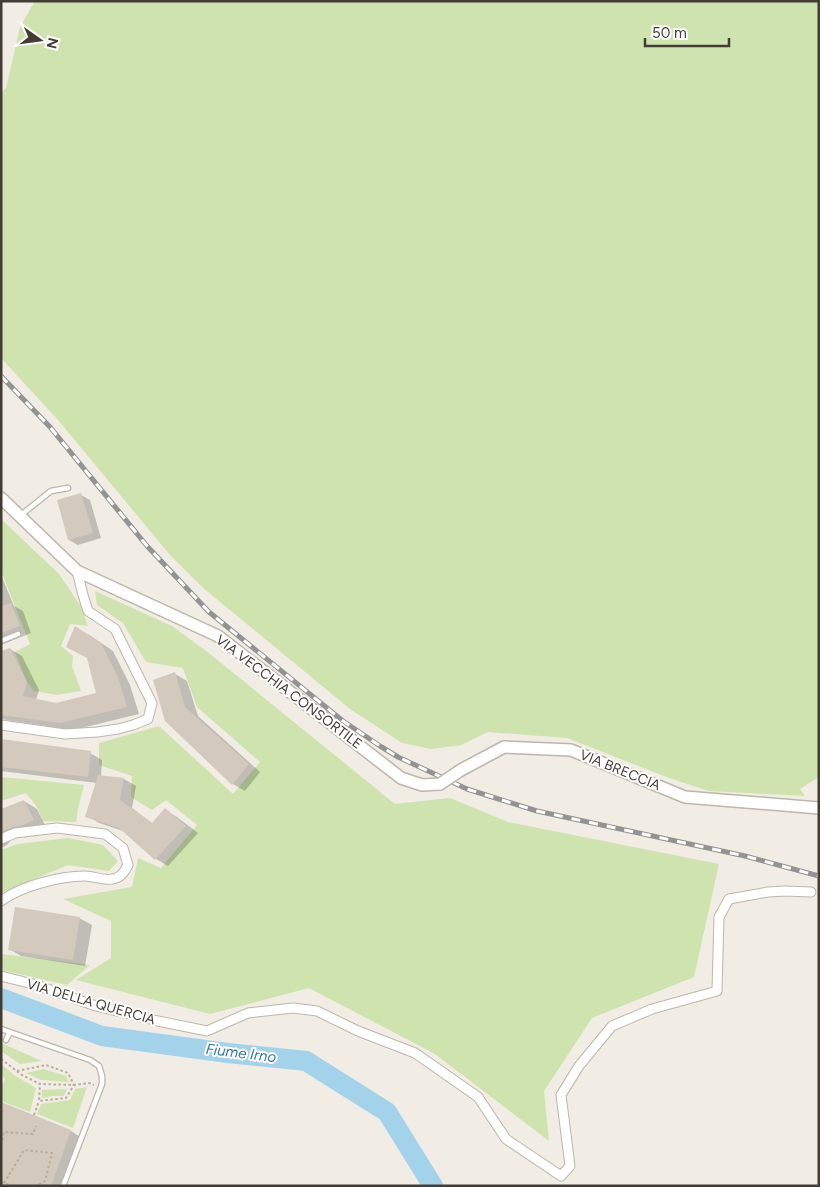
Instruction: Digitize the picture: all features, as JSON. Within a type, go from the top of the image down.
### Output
[{"type":"street","name":"VIA VECCHIA CONSORTILE","points":[[1,498],[78,571],[218,636],[400,778]]},
{"type":"street","points":[[1,725],[66,734],[118,729],[148,719],[152,703],[115,629],[88,611],[78,571]]},
{"type":"street","name":"VIA BRECCIA","points":[[400,778],[422,785],[440,784],[461,770],[504,747],[571,750],[685,797],[819,808]]},
{"type":"street","points":[[1,839],[14,834],[57,828],[104,834],[122,848],[128,865],[121,876],[110,880],[87,876],[63,877],[9,895],[1,901]]},
{"type":"street","name":"VIA DELLA QUERCIA","points":[[1,976],[33,984],[96,1006],[158,1022],[207,1031],[248,1013],[293,1008],[317,1011],[358,1031],[415,1053],[478,1097],[506,1139],[561,1176],[570,1166],[561,1095],[579,1066],[612,1026],[652,1009],[717,991],[719,917],[730,899],[768,892],[810,892]]},
{"type":"lane","points":[[20,516],[51,491],[68,488]]},
{"type":"lane","points":[[1,641],[18,634]]},
{"type":"lane","points":[[1,1030],[90,1060],[99,1066],[102,1084],[63,1186]]},
{"type":"lane","points":[[6,1040],[10,1032]]},
{"type":"path","points":[[1,1059],[40,1084],[74,1085],[89,1083],[94,1085]]},
{"type":"path","points":[[17,1071],[46,1065],[68,1073],[74,1085]]},
{"type":"path","points":[[34,1115],[39,1100],[40,1084]]},
{"type":"path","points":[[39,1100],[66,1098],[74,1085]]},
{"type":"path","points":[[1,1145],[4,1132],[33,1134],[36,1126]]},
{"type":"path","points":[[13,1186],[3,1182],[24,1150],[52,1153],[45,1181],[36,1186]]},
{"type":"green space","points":[[35,1],[819,1],[819,777],[800,789],[805,796],[709,791],[669,778],[567,738],[488,732],[461,745],[431,749],[402,743],[350,709],[202,587],[170,555],[58,420],[1,358],[1,93],[6,88],[20,27]]},
{"type":"green space","points":[[1,519],[59,574],[80,605],[88,626],[70,624],[61,646],[73,656],[72,666],[81,691],[57,695],[34,691],[27,682],[15,652],[30,644],[1,571]]},
{"type":"green space","points":[[95,591],[172,626],[210,654],[395,804],[450,798],[508,822],[719,864],[694,977],[592,1018],[544,1091],[549,1141],[435,1054],[309,988],[210,1014],[76,980],[111,958],[111,921],[63,899],[132,887],[138,858],[161,868],[197,825],[166,800],[152,810],[131,797],[132,776],[99,765],[99,743],[159,726],[233,794],[260,762],[197,707],[183,668],[146,662],[123,623],[97,605]]},
{"type":"green space","points":[[1,777],[84,785],[76,822],[43,821],[37,807],[26,793],[1,801]]},
{"type":"green space","points":[[68,838],[103,845],[118,861],[109,871],[68,865],[1,893],[1,850],[18,844]]},
{"type":"green space","points":[[1,954],[90,965],[67,985],[1,970]]},
{"type":"green space","points":[[1,1043],[42,1061],[20,1064],[1,1051]]},
{"type":"green space","points":[[1,1064],[14,1075],[36,1088],[30,1112],[1,1101],[1,1088],[5,1079],[1,1073]]},
{"type":"green space","points":[[44,1069],[66,1076],[69,1082],[41,1080],[26,1073]]},
{"type":"green space","points":[[87,1087],[73,1128],[37,1114],[41,1104],[70,1100],[75,1089]]},
{"type":"green space","points":[[67,1089],[64,1096],[42,1098],[42,1090]]},
{"type":"building","points":[[81,493],[93,533],[68,540],[57,500]]},
{"type":"building","points":[[11,603],[20,626],[1,633],[1,606]]},
{"type":"building","points":[[75,626],[101,643],[118,677],[127,707],[60,723],[1,715],[1,651],[10,648],[27,682],[23,696],[56,703],[96,693],[87,658],[66,647]]},
{"type":"building","points":[[175,672],[185,707],[249,764],[232,785],[165,721],[153,680]]},
{"type":"building","points":[[1,739],[91,751],[88,777],[1,767]]},
{"type":"building","points":[[98,775],[124,778],[120,800],[152,823],[165,808],[186,826],[155,860],[119,828],[85,817]]},
{"type":"building","points":[[24,800],[34,820],[1,832],[1,809]]},
{"type":"building","points":[[15,907],[80,917],[73,960],[8,950]]},
{"type":"building","points":[[1,1102],[71,1130],[51,1186],[1,1186]]},
{"type":"waterway","name":"Fiume Irno","points":[[1,998],[102,1036],[228,1053],[306,1061],[387,1112],[433,1186]]},
{"type":"railway","points":[[1,376],[50,427],[147,546],[209,612],[343,721],[380,746],[398,757],[467,789],[537,811],[745,856],[819,876]]}]
